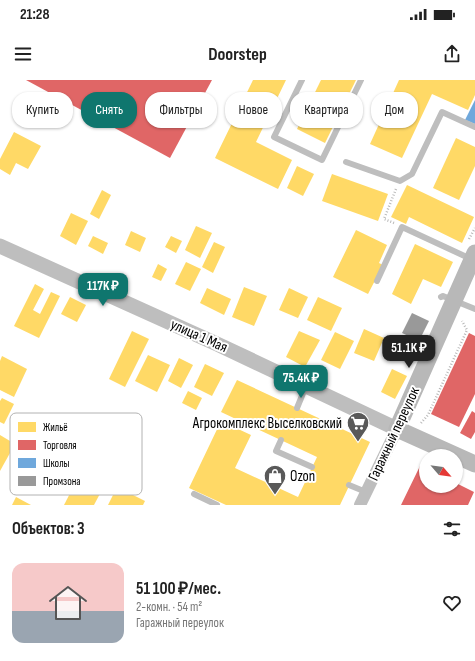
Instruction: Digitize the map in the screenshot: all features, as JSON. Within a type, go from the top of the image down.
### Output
[{"type":"main road","name":"Гаражный переулок","points":[[402,431],[453,300],[474,256]]},
{"type":"main road","points":[[402,431],[475,464]]},
{"type":"street","name":"улица 1 Мая","points":[[0,246],[217,344],[402,431]]},
{"type":"street","name":"Гаражный переулок","points":[[360,505],[402,431]]},
{"type":"lane","points":[[302,80],[274,137],[322,160],[361,80]]},
{"type":"lane","points":[[346,162],[400,181],[412,174],[442,112],[475,127]]},
{"type":"lane","points":[[377,281],[402,227],[474,256]]},
{"type":"lane","points":[[453,300],[475,309]]},
{"type":"lane","points":[[297,408],[306,386]]},
{"type":"lane","points":[[281,440],[276,451],[312,468]]},
{"type":"lane","points":[[349,485],[366,492]]},
{"type":"lane","points":[[194,494],[218,505]]},
{"type":"path","points":[[400,181],[384,219],[402,227]]},
{"type":"path","points":[[419,416],[425,419],[428,415],[467,330],[459,316],[453,300]]},
{"type":"building: Жильё","points":[[253,80],[286,80],[280,92],[247,92]]},
{"type":"building: Жильё","points":[[321,80],[356,80],[350,92],[315,92]]},
{"type":"building: Жильё","points":[[399,80],[475,80],[475,95],[468,110],[432,94],[418,124],[418,92],[394,92]]},
{"type":"building: Жильё","points":[[230,128],[263,128],[256,142],[292,160],[278,189],[215,158]]},
{"type":"building: Жильё","points":[[297,128],[332,128],[325,143]]},
{"type":"building: Жильё","points":[[377,128],[416,128],[402,158],[370,144]]},
{"type":"building: Жильё","points":[[14,132],[41,146],[28,169],[16,163],[10,175],[0,169],[0,159]]},
{"type":"building: Жильё","points":[[456,138],[475,147],[475,166],[459,200],[433,188]]},
{"type":"building: Жильё","points":[[297,166],[314,174],[303,196],[287,188]]},
{"type":"building: Жильё","points":[[332,174],[388,194],[378,221],[322,201]]},
{"type":"building: Жильё","points":[[407,185],[474,217],[462,243],[409,217],[406,224],[391,217]]},
{"type":"building: Жильё","points":[[102,190],[111,195],[99,219],[90,214]]},
{"type":"building: Жильё","points":[[71,213],[88,221],[76,245],[60,236]]},
{"type":"building: Жильё","points":[[196,226],[212,233],[200,258],[185,250]]},
{"type":"building: Жильё","points":[[356,230],[387,245],[379,263],[383,265],[368,294],[333,277]]},
{"type":"building: Жильё","points":[[131,231],[146,238],[140,252],[125,245]]},
{"type":"building: Жильё","points":[[93,236],[108,243],[103,254],[88,246]]},
{"type":"building: Жильё","points":[[171,236],[182,241],[176,253],[165,247]]},
{"type":"building: Жильё","points":[[214,242],[225,247],[213,273],[202,267]]},
{"type":"building: Жильё","points":[[415,244],[453,262],[441,287],[423,279],[411,304],[392,294]]},
{"type":"building: Жильё","points":[[186,262],[201,269],[190,291],[175,284]]},
{"type":"building: Жильё","points":[[158,264],[167,269],[161,281],[152,277]]},
{"type":"building: Жильё","points":[[35,284],[44,289],[33,310],[40,314],[51,292],[60,296],[39,338],[14,326]]},
{"type":"building: Жильё","points":[[244,287],[267,296],[254,326],[232,317]]},
{"type":"building: Жильё","points":[[207,288],[231,299],[224,315],[200,303]]},
{"type":"building: Жильё","points":[[289,288],[308,297],[298,318],[279,310]]},
{"type":"building: Жильё","points":[[70,297],[86,305],[77,322],[61,314]]},
{"type":"building: Жильё","points":[[318,297],[342,308],[331,331],[307,320]]},
{"type":"building: Жильё","points":[[364,329],[384,338],[374,361],[354,353]]},
{"type":"building: Жильё","points":[[132,331],[149,339],[125,387],[109,379]]},
{"type":"building: Жильё","points":[[299,331],[320,340],[305,367],[286,357]]},
{"type":"building: Жильё","points":[[335,332],[354,341],[340,369],[321,360]]},
{"type":"building: Жильё","points":[[148,355],[170,365],[157,392],[135,381]]},
{"type":"building: Жильё","points":[[2,356],[27,369],[14,397],[0,390],[0,361]]},
{"type":"building: Жильё","points":[[179,358],[193,365],[181,388],[168,381]]},
{"type":"building: Жильё","points":[[205,364],[224,373],[212,396],[194,387]]},
{"type":"building: Жильё","points":[[392,369],[407,376],[395,399],[381,392]]},
{"type":"building: Жильё","points":[[237,380],[370,442],[340,505],[226,505],[189,488],[221,421],[251,435],[235,468],[298,497],[317,457],[221,412]]},
{"type":"building: Жильё","points":[[188,391],[202,398],[196,410],[182,403]]},
{"type":"building: Жильё","points":[[2,398],[14,404],[4,424],[0,422],[0,401]]},
{"type":"building: Жильё","points":[[0,435],[10,441],[10,453],[0,471]]},
{"type":"building: Жильё","points":[[69,495],[99,495],[94,505],[64,505]]},
{"type":"building: Жильё","points":[[113,495],[133,495],[145,501],[143,505],[108,505]]},
{"type":"building: Жильё","points":[[16,497],[31,505],[12,505]]},
{"type":"building: Торговля","points":[[26,80],[212,80],[206,92],[145,92],[145,128],[186,128],[170,158],[115,128],[137,128],[137,92],[81,92],[81,110],[73,105],[73,92],[48,92]]},
{"type":"building: Торговля","points":[[469,333],[475,336],[475,394],[459,427],[431,414]]},
{"type":"building: Торговля","points":[[472,411],[475,413],[475,432],[471,439],[460,433]]},
{"type":"building: Торговля","points":[[419,468],[419,493],[463,493],[463,486],[474,492],[468,505],[401,505]]},
{"type":"building: Школы","points":[[475,100],[475,124],[465,120]]},
{"type":"building: Промзона","points":[[412,313],[429,321],[419,341],[402,333]]},
{"type":"place","name":"Агрокомплекс Выселковский","points":[[358,442]]},
{"type":"place","name":"Ozon","points":[[275,496]]}]
